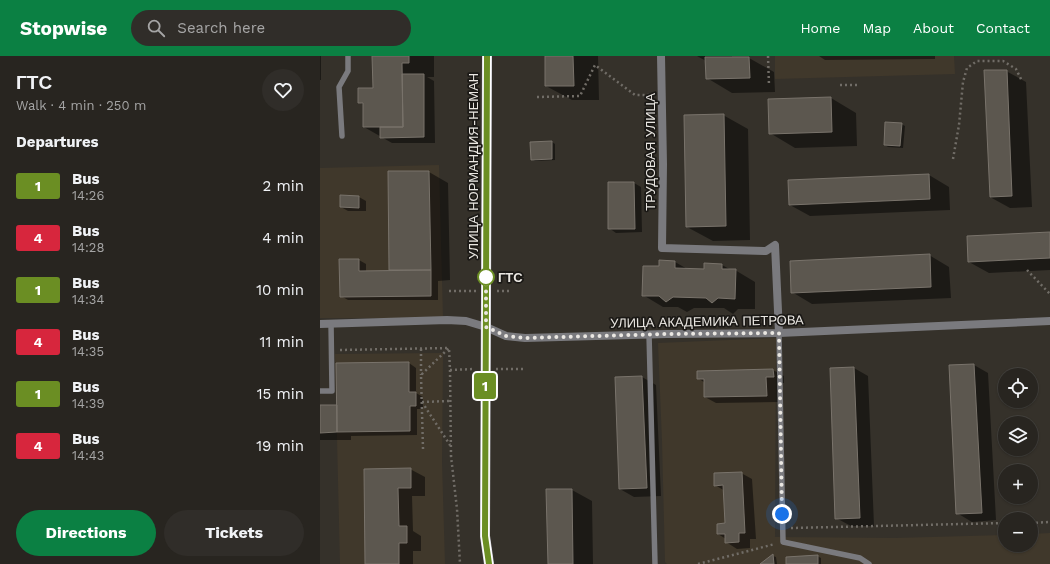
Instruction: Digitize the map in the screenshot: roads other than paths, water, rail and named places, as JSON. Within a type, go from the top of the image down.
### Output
[{"type":"main road","name":"УЛИЦА НОРМАНДИЯ-НЕМАН","points":[[487,56],[485,536],[489,564]]},
{"type":"street","name":"ТРУДОВАЯ УЛИЦА","points":[[661,56],[663,164],[662,248],[766,251],[775,245],[779,333]]},
{"type":"street","name":"УЛИЦА АКАДЕМИКА ПЕТРОВА","points":[[320,324],[448,320],[466,321],[486,327],[506,336],[525,338],[649,334],[779,333],[1050,321]]},
{"type":"lane","points":[[342,136],[339,87],[348,71],[348,56]]},
{"type":"lane","points":[[320,391],[332,391],[331,323]]},
{"type":"lane","points":[[779,333],[783,542],[860,558],[869,564]]},
{"type":"lane","points":[[649,334],[655,564]]},
{"type":"place","name":"ГТС","points":[[486,277]]}]
